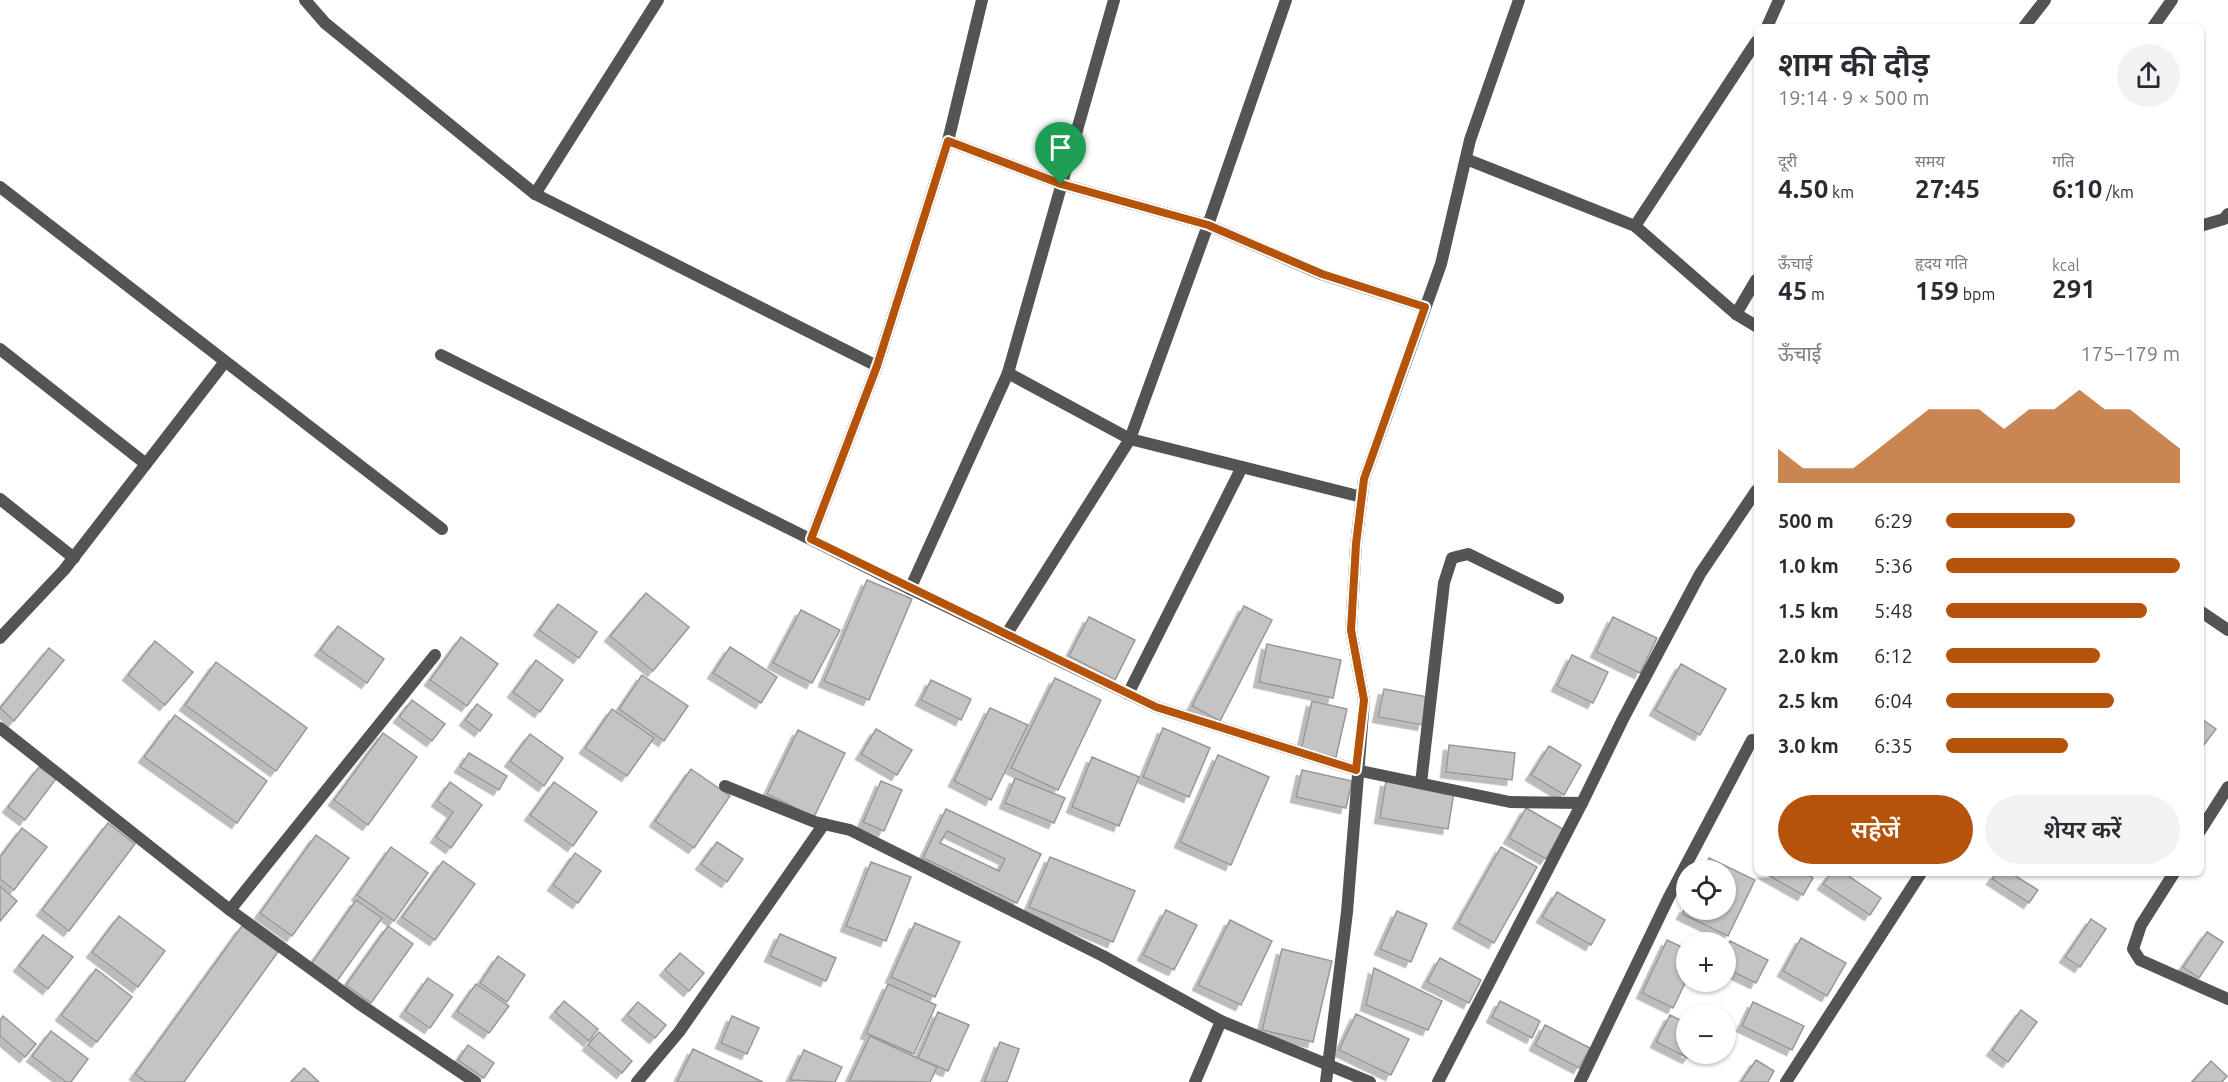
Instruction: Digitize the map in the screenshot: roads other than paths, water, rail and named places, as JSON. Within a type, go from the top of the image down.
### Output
[{"type":"street","points":[[305,0],[325,23],[535,194],[877,366]]},
{"type":"street","points":[[535,194],[658,0]]},
{"type":"street","points":[[811,539],[877,366],[948,141],[982,0]]},
{"type":"street","points":[[910,589],[1008,373],[1114,0]]},
{"type":"street","points":[[1006,635],[1130,439],[1208,225],[1286,0]]},
{"type":"street","points":[[1326,1082],[1347,912],[1356,770],[1364,700],[1351,630],[1362,497],[1368,468],[1441,264],[1466,159],[1519,0]]},
{"type":"street","points":[[1768,24],[1779,0]]},
{"type":"street","points":[[2026,24],[2045,0]]},
{"type":"street","points":[[2155,24],[2172,0]]},
{"type":"street","points":[[1635,226],[1754,45]]},
{"type":"street","points":[[948,141],[1061,184],[1208,225],[1322,274],[1425,307]]},
{"type":"street","points":[[1466,159],[1635,226],[1736,314],[1754,325]]},
{"type":"street","points":[[0,187],[224,363],[442,529]]},
{"type":"street","points":[[2204,225],[2224,219],[2228,214]]},
{"type":"street","points":[[1736,314],[1754,283]]},
{"type":"street","points":[[0,349],[146,464]]},
{"type":"street","points":[[441,355],[910,589],[1156,707],[1356,770],[1510,802],[1582,803]]},
{"type":"street","points":[[0,638],[74,558],[224,363]]},
{"type":"street","points":[[1008,373],[1130,439],[1362,497]]},
{"type":"street","points":[[1128,694],[1242,467]]},
{"type":"street","points":[[1438,1082],[1623,719],[1700,574],[1754,494]]},
{"type":"street","points":[[0,499],[74,558]]},
{"type":"street","points":[[1421,783],[1444,583],[1452,558],[1468,554],[1558,598]]},
{"type":"street","points":[[2204,614],[2228,630]]},
{"type":"street","points":[[230,910],[435,655]]},
{"type":"street","points":[[0,728],[230,910],[358,1003],[475,1082]]},
{"type":"street","points":[[1580,1082],[1670,897],[1752,740]]},
{"type":"street","points":[[725,786],[824,824],[850,830],[1103,956],[1221,1021],[1370,1082]]},
{"type":"street","points":[[2204,825],[2228,787]]},
{"type":"street","points":[[637,1082],[679,1032],[824,824]]},
{"type":"street","points":[[1786,1082],[1919,876]]},
{"type":"street","points":[[2172,876],[2141,925],[2133,949],[2140,960],[2228,999]]},
{"type":"street","points":[[1195,1082],[1221,1021]]}]
